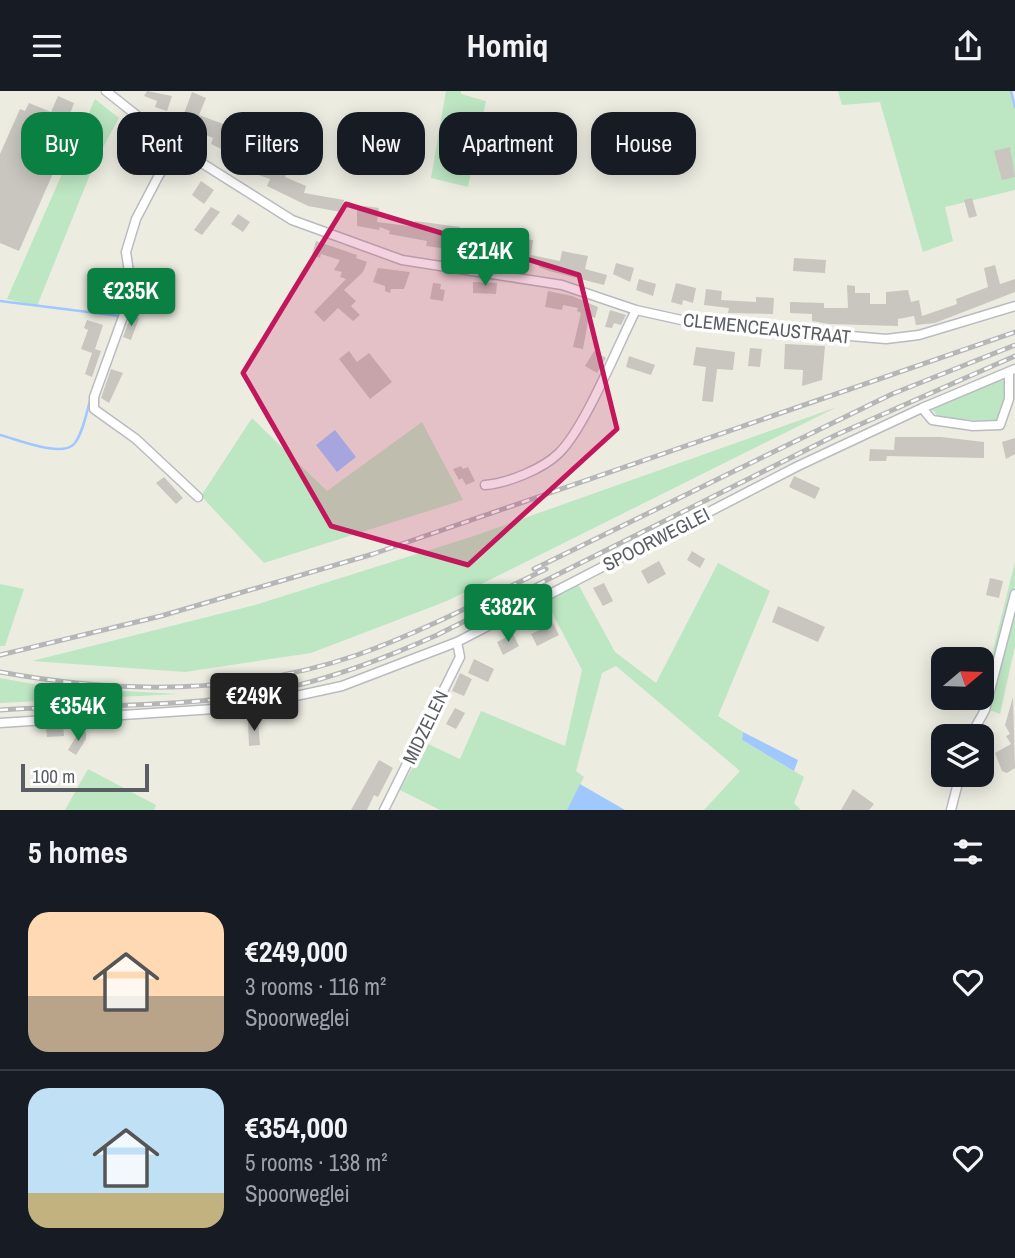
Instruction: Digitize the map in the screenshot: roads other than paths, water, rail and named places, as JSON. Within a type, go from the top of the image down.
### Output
[{"type":"street","name":"CLEMENCEAUSTRAAT","points":[[106,91],[133,112]]},
{"type":"street","name":"CLEMENCEAUSTRAAT","points":[[207,166],[292,219],[357,246],[419,264],[562,285],[636,310],[695,323],[886,339],[919,335],[1015,306]]},
{"type":"street","points":[[160,175],[146,197],[128,242],[127,261],[132,292],[94,397],[94,409],[144,445],[198,497]]},
{"type":"street","points":[[485,485],[532,469],[561,451],[581,419],[636,310]]},
{"type":"street","points":[[922,408],[932,420],[973,426],[1000,425],[1009,399],[1012,371]]},
{"type":"street","name":"SPOORWEGLEI","points":[[0,723],[245,707],[342,686],[457,642],[798,466],[922,408],[1012,371]]},
{"type":"street","points":[[977,724],[985,709],[1015,594]]},
{"type":"street","name":"MIDZELEN","points":[[384,810],[460,657],[457,642]]},
{"type":"street","points":[[951,810],[957,787]]},
{"type":"water","points":[[335,430],[356,457],[337,472],[316,445]]},
{"type":"water","points":[[743,732],[798,760],[794,771],[742,740]]},
{"type":"water","points":[[580,784],[625,810],[567,810]]},
{"type":"waterway","points":[[1011,91],[1015,107]]},
{"type":"waterway","points":[[0,301],[120,316]]},
{"type":"waterway","points":[[0,435],[50,448],[68,448],[80,434],[91,397]]},
{"type":"railway","points":[[0,655],[161,616],[373,554],[1015,332]]},
{"type":"railway","points":[[534,569],[892,394],[1015,345]]},
{"type":"railway","points":[[0,710],[180,703],[251,695],[325,678],[363,665],[437,635],[836,435],[1015,356]]},
{"type":"railway","points":[[0,672],[135,687],[180,687],[269,678],[313,668],[381,646],[453,615],[546,569]]}]
